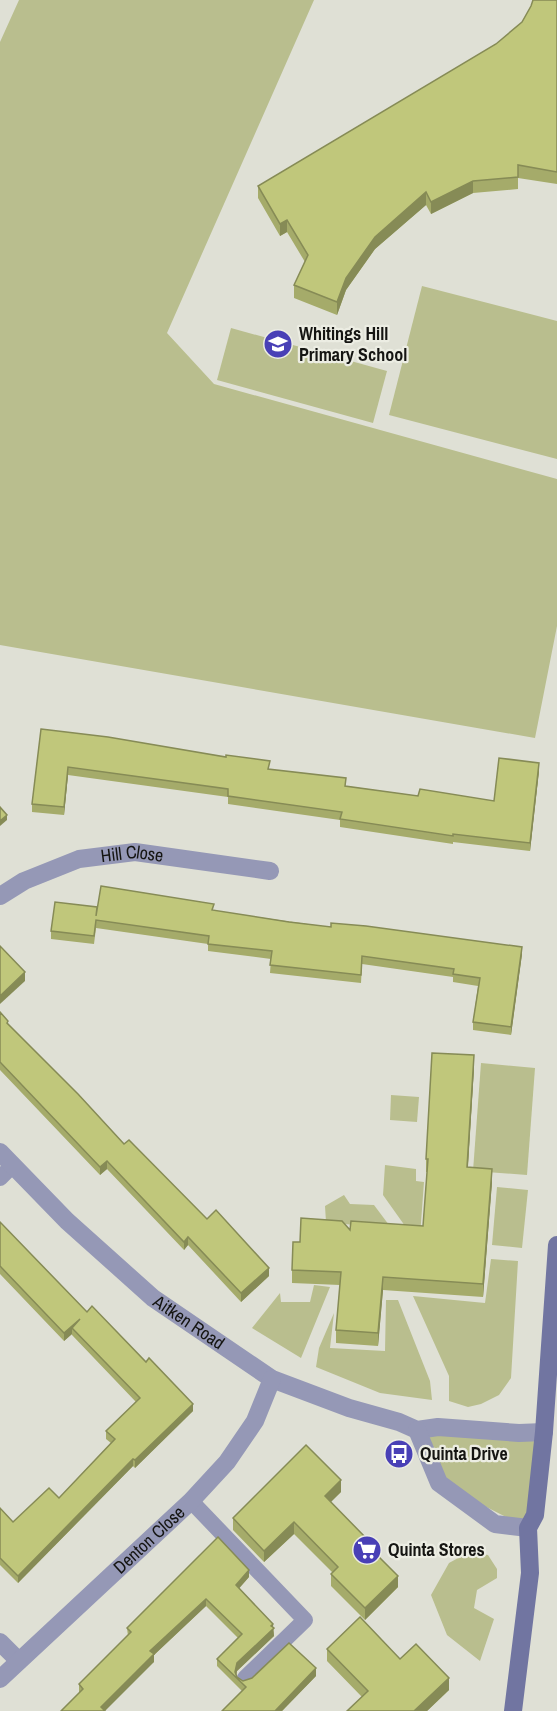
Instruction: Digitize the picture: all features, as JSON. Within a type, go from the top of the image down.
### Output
[{"type":"street","name":"Hill Close","points":[[0,896],[24,881],[79,859],[135,852],[270,871]]},
{"type":"street","name":"Aitken Road","points":[[0,1152],[7,1172],[67,1221],[153,1298],[272,1379],[349,1408],[399,1422],[417,1430],[438,1427],[519,1433],[544,1432]]},
{"type":"street","points":[[513,1711],[530,1573],[528,1528],[535,1515],[544,1432],[557,1245]]},
{"type":"street","name":"Denton Close","points":[[0,1679],[190,1501],[227,1462],[255,1421],[272,1379]]},
{"type":"street","points":[[417,1430],[439,1483],[495,1524],[528,1528]]},
{"type":"street","points":[[0,1642],[19,1661]]},
{"type":"lane","points":[[190,1501],[305,1620],[244,1678]]},
{"type":"green space","name":"Whitings Hill Primary School","points":[[19,0],[314,0],[167,333],[214,384],[557,479],[557,626],[535,738],[0,645],[0,42]]},
{"type":"green space","points":[[422,286],[557,321],[557,459],[389,415]]},
{"type":"green space","points":[[231,328],[387,371],[373,423],[217,380]]},
{"type":"green space","points":[[481,1063],[535,1068],[527,1175],[473,1171]]},
{"type":"green space","points":[[391,1095],[419,1097],[417,1122],[390,1120]]},
{"type":"green space","points":[[385,1165],[416,1169],[416,1181],[424,1182],[420,1236],[410,1233],[383,1195]]},
{"type":"green space","points":[[497,1187],[528,1190],[522,1248],[492,1245]]},
{"type":"green space","points":[[344,1195],[350,1204],[374,1205],[392,1229],[326,1222],[325,1206]]},
{"type":"green space","points":[[491,1259],[518,1261],[511,1378],[499,1395],[481,1404],[468,1407],[449,1401],[449,1376],[413,1296],[485,1303]]},
{"type":"green space","points":[[314,1285],[330,1287],[301,1358],[252,1328],[280,1293],[281,1302],[310,1302]]},
{"type":"green space","points":[[386,1300],[398,1300],[430,1381],[432,1400],[380,1393],[316,1367],[319,1348],[334,1313],[330,1348],[385,1351]]},
{"type":"green space","points":[[417,1430],[537,1431],[528,1528],[439,1483]]},
{"type":"green space","points":[[469,1552],[488,1555],[497,1569],[497,1578],[477,1590],[474,1608],[494,1619],[480,1661],[447,1635],[431,1595],[449,1563]]},
{"type":"building","points":[[533,0],[557,0],[557,172],[518,165],[518,177],[473,181],[431,202],[426,192],[375,237],[346,278],[337,302],[294,285],[308,255],[287,220],[280,224],[258,186],[496,44],[522,22]]},
{"type":"building","points":[[41,729],[108,737],[226,757],[226,755],[270,761],[268,769],[346,778],[345,786],[418,796],[420,789],[494,801],[499,758],[539,763],[530,843],[453,834],[453,836],[340,819],[342,812],[228,796],[228,789],[68,767],[64,807],[32,804]]},
{"type":"building","points":[[0,807],[7,815],[0,821]]},
{"type":"building","points":[[101,886],[214,904],[212,910],[289,922],[331,927],[331,923],[366,926],[522,947],[511,1027],[473,1022],[480,978],[453,974],[454,969],[362,956],[361,975],[270,965],[272,951],[208,944],[209,936],[96,920],[94,936],[51,931],[55,902],[97,907],[96,916]]},
{"type":"building","points":[[0,946],[25,972],[0,996]]},
{"type":"building","points":[[0,1012],[8,1021],[7,1023],[124,1144],[129,1140],[207,1219],[216,1210],[269,1268],[241,1293],[188,1237],[184,1242],[107,1161],[100,1167],[0,1062]]},
{"type":"building","points":[[432,1053],[474,1055],[467,1167],[492,1169],[483,1284],[383,1277],[378,1333],[336,1330],[341,1272],[292,1270],[293,1242],[300,1242],[301,1218],[342,1221],[350,1230],[351,1221],[423,1226]]},
{"type":"building","points":[[0,1222],[87,1312],[92,1306],[146,1362],[149,1358],[193,1404],[135,1460],[133,1459],[18,1576],[0,1558],[0,1508],[13,1522],[49,1488],[59,1498],[115,1439],[106,1431],[140,1398],[72,1328],[80,1319],[64,1333],[0,1266]]},
{"type":"building","points":[[306,1445],[341,1480],[325,1496],[367,1539],[364,1542],[398,1576],[365,1608],[331,1574],[338,1567],[294,1522],[264,1551],[233,1518]]},
{"type":"building","points":[[218,1537],[249,1570],[236,1585],[273,1624],[271,1626],[274,1628],[237,1663],[235,1672],[237,1677],[243,1681],[252,1678],[289,1643],[316,1668],[275,1711],[222,1711],[246,1687],[217,1659],[242,1634],[206,1599],[150,1651],[154,1654],[101,1707],[105,1711],[61,1711],[83,1689],[79,1684],[131,1632],[127,1628]]},
{"type":"building","points":[[360,1617],[400,1659],[416,1644],[449,1678],[414,1711],[347,1711],[368,1691],[327,1649]]},
{"type":"place","name":"Whitings Hill Primary School","points":[[278,344]]},
{"type":"place","name":"Quinta Drive","points":[[399,1454]]},
{"type":"place","name":"Quinta Stores","points":[[367,1550]]}]
